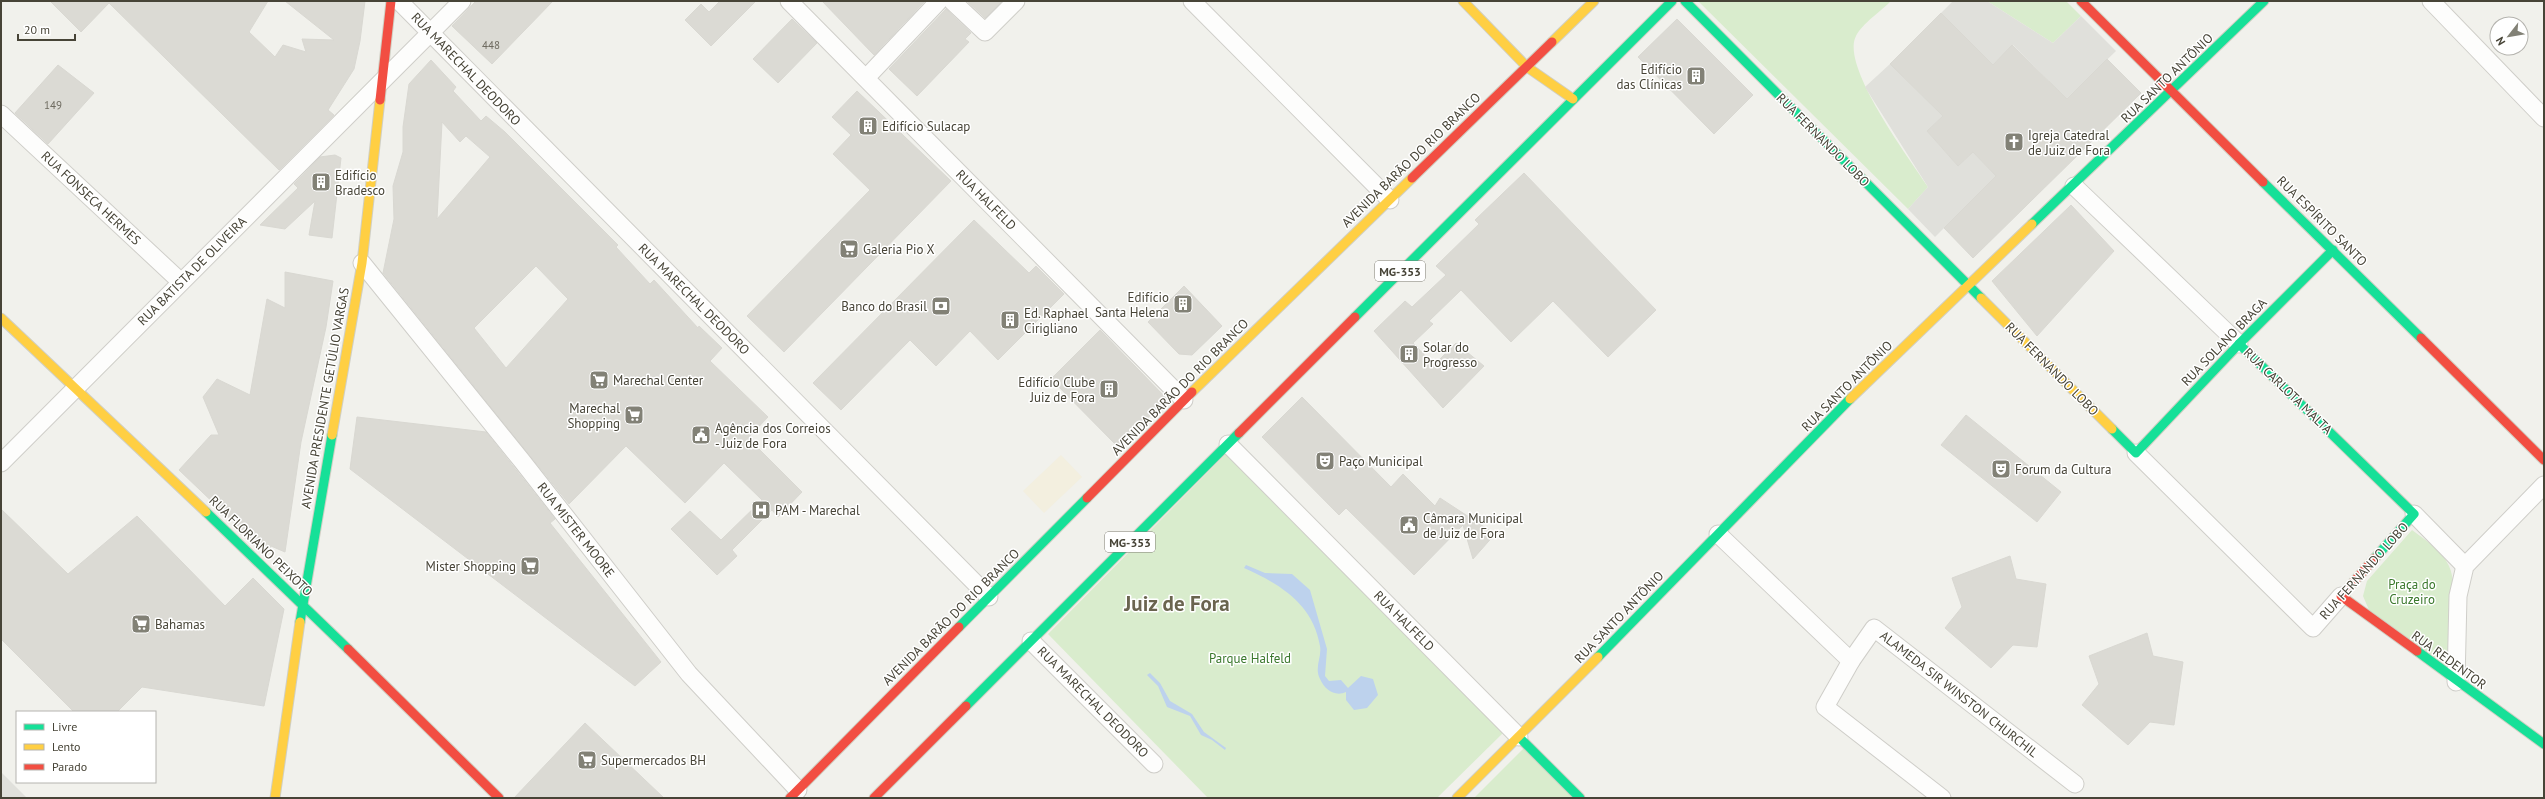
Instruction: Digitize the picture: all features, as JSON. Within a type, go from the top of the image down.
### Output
[{"type":"street","name":"AVENIDA PRESIDENTE GETÚLIO VARGAS","points":[[275,798],[302,604],[362,263],[384,79],[391,1]]},
{"type":"street","name":"RUA MARECHAL DEODORO","points":[[400,1],[988,597]]},
{"type":"street","points":[[430,33],[462,1]]},
{"type":"street","name":"RUA HALFELD","points":[[789,1],[1184,400]]},
{"type":"street","points":[[866,78],[940,1]]},
{"type":"street","points":[[952,1],[985,32],[1016,1]]},
{"type":"street","points":[[1192,1],[1390,200]]},
{"type":"street","points":[[1463,1],[1526,68],[1550,88],[1573,99]]},
{"type":"street","name":"AVENIDA BARÃO DO RIO BRANCO","points":[[794,794],[1184,400],[1594,1]]},
{"type":"street","name":"MG-353","points":[[874,798],[1672,1]]},
{"type":"street","name":"RUA FERNANDO LOBO","points":[[1685,1],[1968,286],[2313,628],[2414,514]]},
{"type":"street","name":"RUA ESPÍRITO SANTO","points":[[2081,1],[2544,460]]},
{"type":"street","name":"RUA SANTO ANTÔNIO","points":[[1457,798],[1519,737],[1848,401],[2074,186],[2264,1]]},
{"type":"street","points":[[2431,1],[2544,118]]},
{"type":"street","name":"RUA BATISTA DE OLIVEIRA","points":[[1,462],[430,33]]},
{"type":"street","name":"RUA FONSECA HERMES","points":[[1,114],[180,282]]},
{"type":"street","name":"RUA CARLOTA MALTA","points":[[2074,186],[2414,514],[2465,566]]},
{"type":"street","name":"RUA SOLANO BRAGA","points":[[2136,453],[2239,344],[2333,250]]},
{"type":"street","name":"RUA MISTER MOORE","points":[[362,263],[522,460],[689,674],[794,794]]},
{"type":"street","name":"RUA FLORIANO PEIXOTO","points":[[1,318],[76,387],[302,604],[499,798]]},
{"type":"street","name":"RUA HALFELD","points":[[1228,444],[1580,798]]},
{"type":"street","points":[[2456,682],[2458,596],[2465,566],[2544,485]]},
{"type":"street","points":[[1718,534],[1851,661]]},
{"type":"street","name":"RUA REDENTOR","points":[[2341,596],[2456,682],[2544,744]]},
{"type":"street","name":"ALAMEDA SIR WINSTON CHURCHIL","points":[[1942,798],[1825,707],[1851,661],[1874,628],[2075,784]]},
{"type":"street","name":"RUA MARECHAL DEODORO","points":[[1032,641],[1154,764]]},
{"type":"shaded area","points":[[1953,1],[1987,1],[2053,43],[2081,16],[2116,51],[2049,116],[2049,81],[2013,45],[1993,65],[1941,13]]},
{"type":"shaded area","points":[[1890,64],[1943,116],[1927,131],[1958,166],[1973,152],[1996,176],[1935,237],[1908,209],[1928,187],[1865,87]]},
{"type":"shaded area","points":[[1061,455],[1082,477],[1044,513],[1023,491]]},
{"type":"shaded area","points":[[1,772],[27,798],[1,798]]},
{"type":"green space","points":[[1698,1],[1891,1],[1867,22],[1859,32],[1856,36],[1854,50],[1858,68],[1867,90],[1893,135],[1928,187],[1908,209]]},
{"type":"green space","points":[[1987,1],[2066,1],[2081,16],[2053,43]]},
{"type":"green space","name":"Parque Halfeld","points":[[1228,452],[1503,733],[1437,798],[1208,798],[1048,634]]},
{"type":"green space","name":"Praça do Cruzeiro","points":[[2412,530],[2442,555],[2449,566],[2452,575],[2454,601],[2449,670],[2369,610],[2363,596],[2367,581]]},
{"type":"green space","points":[[1524,748],[1574,798],[1474,798]]},
{"type":"water","points":[[1246,565],[1265,573],[1292,574],[1310,590],[1327,649],[1325,676],[1329,681],[1341,680],[1348,688],[1361,676],[1373,679],[1378,695],[1367,708],[1354,710],[1346,700],[1346,692],[1338,694],[1331,692],[1322,683],[1318,675],[1320,646],[1316,631],[1310,618],[1293,597],[1270,581],[1244,568]]},
{"type":"water","points":[[1150,673],[1160,683],[1170,701],[1192,714],[1204,732],[1226,748],[1225,750],[1212,740],[1201,735],[1190,716],[1167,707],[1158,686],[1147,675]]},
{"type":"building","points":[[50,1],[268,1],[249,32],[275,57],[283,45],[306,52],[302,39],[334,40],[285,1],[365,1],[360,41],[354,69],[328,110],[334,115],[279,170],[109,3],[81,32]]},
{"type":"building","points":[[476,1],[553,1],[492,64],[452,26]]},
{"type":"building","points":[[720,1],[756,1],[711,46],[685,20],[701,4],[709,12]]},
{"type":"building","points":[[822,1],[925,1],[874,55]]},
{"type":"building","points":[[967,1],[1002,1],[985,18]]},
{"type":"building","points":[[946,9],[971,33],[965,39],[969,42],[917,96],[889,69]]},
{"type":"building","name":"Igreja Catedral de Juiz de Fora","points":[[1941,13],[1993,65],[2012,45],[2067,99],[2107,59],[2141,93],[1973,258],[1944,228],[1996,176],[1973,152],[1958,166],[1927,131],[1943,116],[1890,64]]},
{"type":"building","points":[[792,19],[817,43],[778,83],[753,59]]},
{"type":"building","name":"Edifício das Clínicas","points":[[1677,19],[1753,95],[1714,134],[1638,57]]},
{"type":"building","points":[[431,60],[456,87],[453,91],[481,121],[486,116],[505,132],[618,245],[616,247],[650,284],[654,280],[698,328],[699,326],[722,348],[710,361],[768,417],[748,438],[802,492],[778,517],[772,510],[732,550],[737,556],[717,575],[671,529],[690,511],[721,540],[762,500],[724,463],[685,503],[626,446],[569,504],[383,273],[394,219],[393,186],[403,152],[403,127],[409,84]],"holes":[[[442,122],[460,142],[466,136],[490,157],[437,219]],[[536,266],[568,299],[506,368],[474,328]]]},
{"type":"building","points":[[58,65],[94,93],[48,144],[15,113]]},
{"type":"building","name":"Galeria Pio X","points":[[857,91],[951,181],[784,352],[747,316],[870,190],[833,154],[851,135],[832,117]]},
{"type":"building","name":"Edifício Bradesco","points":[[335,155],[341,158],[332,238],[309,235],[315,201],[285,229],[260,225],[298,188],[294,184],[320,157]]},
{"type":"building","points":[[1524,173],[1656,310],[1608,357],[1553,301],[1511,342],[1461,290],[1429,321],[1433,324],[1413,343],[1434,365],[1456,343],[1484,366],[1443,408],[1374,331],[1405,301],[1412,307],[1446,275],[1436,266],[1479,224],[1475,220]]},
{"type":"building","points":[[2071,205],[2114,251],[2037,336],[1992,281]]},
{"type":"building","name":"Banco do Brasil","points":[[974,220],[1029,273],[1036,266],[1064,294],[998,360],[970,331],[936,366],[910,340],[841,410],[813,383]]},
{"type":"building","points":[[285,272],[333,281],[326,327],[301,442],[285,552],[271,546],[266,553],[179,470],[211,435],[219,435],[203,397],[217,379],[250,395],[267,299],[285,308]]},
{"type":"building","name":"Edifício Santa Helena","points":[[1184,286],[1222,326],[1192,355],[1179,354],[1148,322]]},
{"type":"building","name":"Edifício Clube Juiz de Fora","points":[[1100,330],[1167,399],[1118,447],[1051,379]]},
{"type":"building","points":[[1302,397],[1391,487],[1403,474],[1435,506],[1440,498],[1495,534],[1473,559],[1463,525],[1414,575],[1346,508],[1339,515],[1262,437]]},
{"type":"building","name":"Forum da Cultura","points":[[1966,415],[2061,492],[2037,522],[1941,445]]},
{"type":"building","name":"Mister Shopping","points":[[357,417],[486,432],[555,519],[550,523],[661,662],[635,686],[350,469]]},
{"type":"building","name":"Bahamas","points":[[1,509],[68,574],[137,516],[225,606],[253,578],[284,609],[264,706],[142,687],[118,711],[73,711],[1,639]]},
{"type":"building","points":[[2010,556],[2016,579],[2046,584],[2037,647],[2013,645],[1991,668],[1945,628],[1962,607],[1952,578]]},
{"type":"building","points":[[2147,633],[2153,656],[2183,662],[2174,725],[2150,722],[2128,745],[2082,705],[2099,684],[2089,656]]},
{"type":"building","name":"Supermercados BH","points":[[585,723],[664,798],[514,798]]},
{"type":"traffic: fast","points":[[1355,317],[1672,1]]},
{"type":"traffic: fast","points":[[1685,1],[1981,298]]},
{"type":"traffic: fast","points":[[2032,224],[2264,1]]},
{"type":"traffic: fast","points":[[2263,182],[2421,338]]},
{"type":"traffic: fast","points":[[2112,429],[2136,453],[2239,344],[2333,250]]},
{"type":"traffic: fast","points":[[2239,344],[2414,514],[2375,558]]},
{"type":"traffic: fast","points":[[1598,657],[1850,399]]},
{"type":"traffic: fast","points":[[966,706],[1239,433]]},
{"type":"traffic: fast","points":[[300,622],[332,435]]},
{"type":"traffic: fast","points":[[959,627],[1087,498]]},
{"type":"traffic: fast","points":[[206,512],[348,649]]},
{"type":"traffic: fast","points":[[2417,651],[2544,744]]},
{"type":"traffic: fast","points":[[1519,737],[1580,798]]},
{"type":"traffic: slow","points":[[1463,1],[1527,67],[1573,99]]},
{"type":"traffic: slow","points":[[1552,42],[1594,1]]},
{"type":"traffic: slow","points":[[332,435],[362,263],[380,100]]},
{"type":"traffic: slow","points":[[1192,392],[1412,178]]},
{"type":"traffic: slow","points":[[1850,399],[2032,224]]},
{"type":"traffic: slow","points":[[1981,298],[2112,429]]},
{"type":"traffic: slow","points":[[1,318],[206,512]]},
{"type":"traffic: slow","points":[[275,798],[300,622]]},
{"type":"traffic: slow","points":[[1457,798],[1598,657]]},
{"type":"traffic: jam","points":[[380,100],[391,1]]},
{"type":"traffic: jam","points":[[2081,1],[2263,182]]},
{"type":"traffic: jam","points":[[1412,178],[1552,42]]},
{"type":"traffic: jam","points":[[1239,433],[1355,317]]},
{"type":"traffic: jam","points":[[2421,338],[2544,460]]},
{"type":"traffic: jam","points":[[1087,498],[1192,392]]},
{"type":"traffic: jam","points":[[2375,558],[2341,596],[2417,651]]},
{"type":"traffic: jam","points":[[790,798],[959,627]]},
{"type":"traffic: jam","points":[[348,649],[499,798]]},
{"type":"traffic: jam","points":[[874,798],[966,706]]},
{"type":"place","name":"Edifício das Clínicas","points":[[1696,76]]},
{"type":"place","name":"Edifício Sulacap","points":[[868,126]]},
{"type":"place","name":"Igreja Catedral de Juiz de Fora","points":[[2014,142]]},
{"type":"place","name":"Edifício Bradesco","points":[[321,182]]},
{"type":"place","name":"Galeria Pio X","points":[[849,249]]},
{"type":"place","name":"Edifício Santa Helena","points":[[1183,304]]},
{"type":"place","name":"Banco do Brasil","points":[[941,306]]},
{"type":"place","name":"Ed. Raphael Cirigliano","points":[[1010,320]]},
{"type":"place","name":"Solar do Progresso","points":[[1409,354]]},
{"type":"place","name":"Marechal Center","points":[[599,380]]},
{"type":"place","name":"Edifício Clube Juiz de Fora","points":[[1109,389]]},
{"type":"place","name":"Marechal Shopping","points":[[634,415]]},
{"type":"place","name":"Agência dos Correios - Juiz de Fora","points":[[701,435]]},
{"type":"place","name":"Paço Municipal","points":[[1325,461]]},
{"type":"place","name":"Forum da Cultura","points":[[2001,469]]},
{"type":"place","name":"PAM - Marechal","points":[[761,510]]},
{"type":"place","name":"Câmara Municipal de Juiz de Fora","points":[[1409,525]]},
{"type":"place","name":"Mister Shopping","points":[[530,566]]},
{"type":"place","name":"Bahamas","points":[[141,624]]},
{"type":"place","name":"Supermercados BH","points":[[587,760]]},
{"type":"district","name":"Juiz de Fora","points":[[1177,603]]}]
